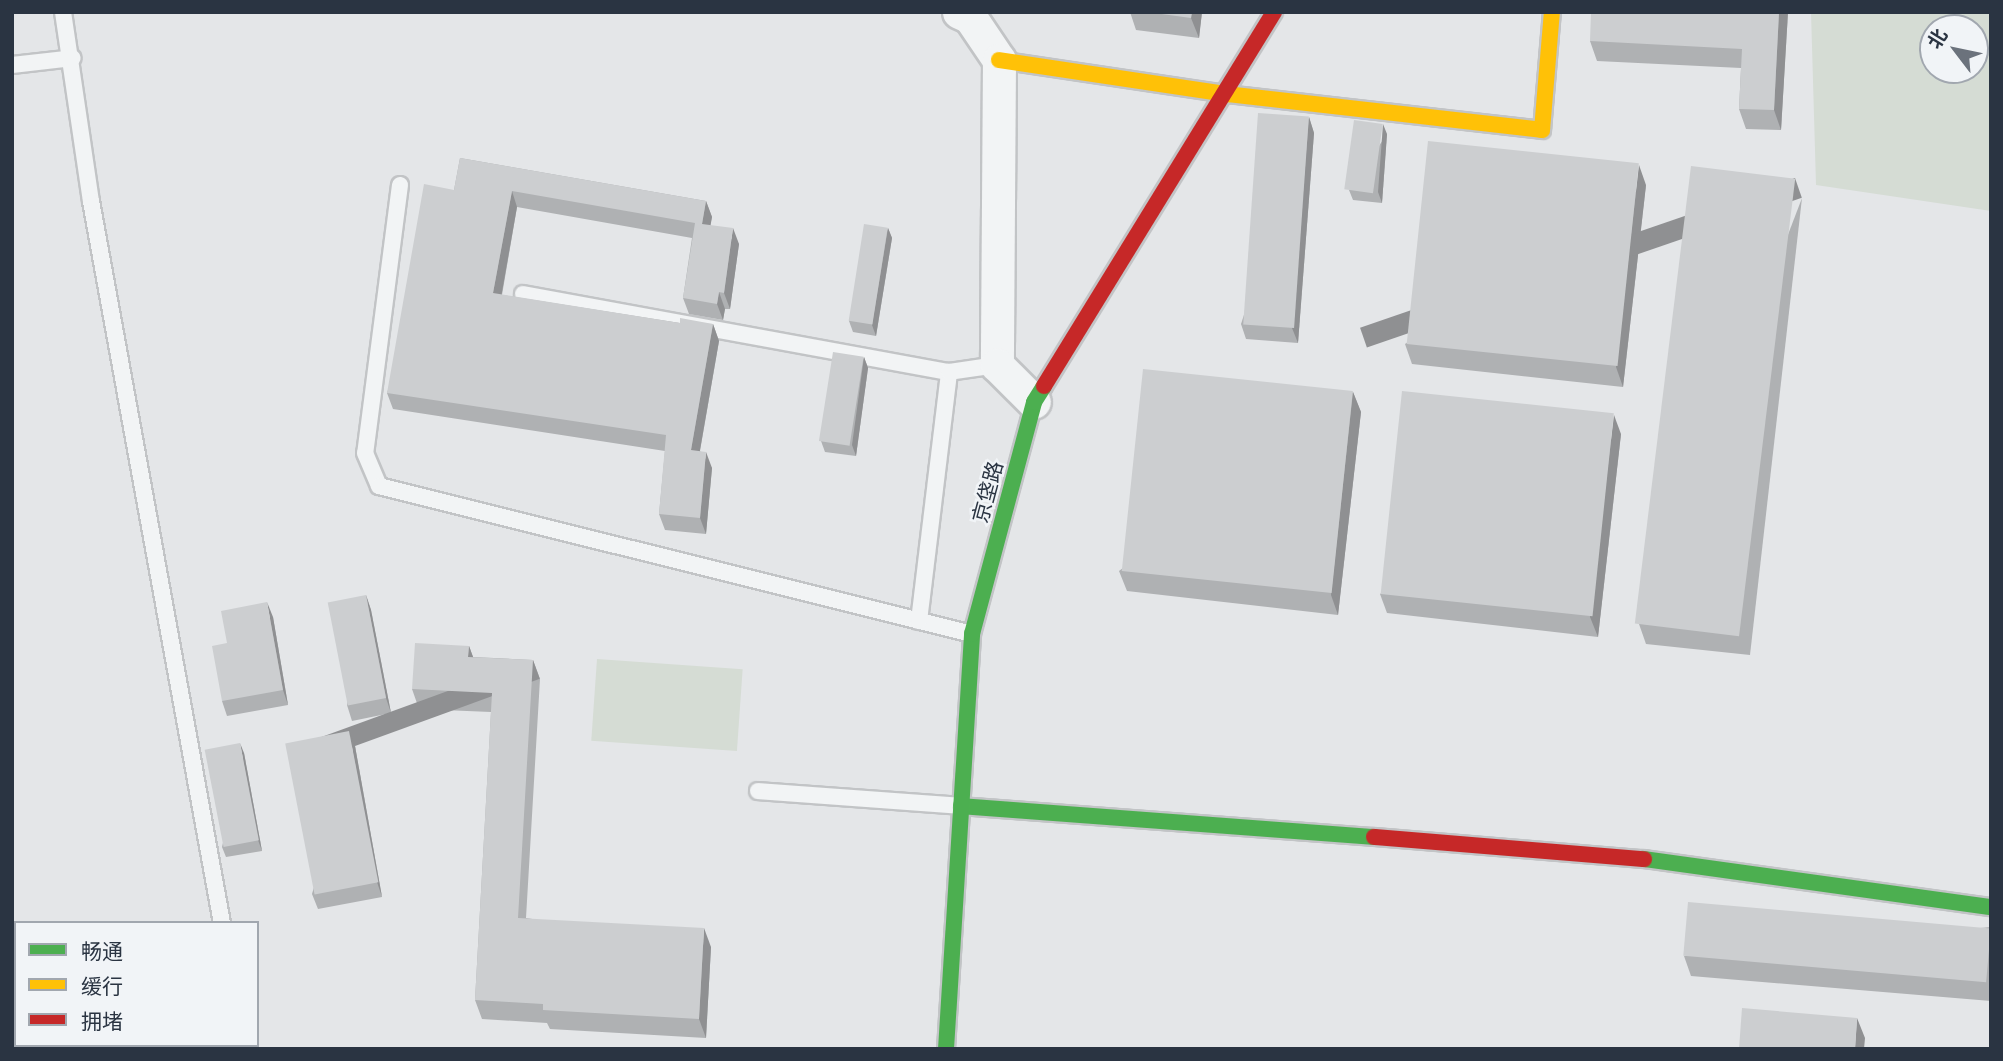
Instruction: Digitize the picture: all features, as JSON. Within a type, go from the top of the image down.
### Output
[{"type":"street","points":[[959,12],[970,17],[999,60],[997,365],[1034,402]]},
{"type":"street","name":"京垡路","points":[[946,1049],[971,634],[1034,402],[1227,94],[1274,12]]},
{"type":"street","points":[[999,60],[1227,94],[1542,130],[1552,12]]},
{"type":"street","points":[[961,806],[1626,856],[1991,907]]},
{"type":"lane","points":[[63,12],[73,58],[91,201],[222,921]]},
{"type":"lane","points":[[12,65],[73,58]]},
{"type":"lane","points":[[400,185],[365,453],[379,486],[971,634]]},
{"type":"lane","points":[[523,293],[949,372],[997,365]]},
{"type":"lane","points":[[919,621],[949,372]]},
{"type":"lane","points":[[758,790],[961,806]]},
{"type":"shaded area","points":[[1811,12],[1991,12],[1991,211],[1816,185]]},
{"type":"shaded area","points":[[597,659],[743,669],[737,751],[591,741]]},
{"type":"building","points":[[1147,12],[1192,12],[1191,18]]},
{"type":"building","points":[[1591,12],[1779,12],[1774,110],[1739,109],[1742,49],[1590,41]]},
{"type":"building","points":[[1258,113],[1309,117],[1294,328],[1243,324]]},
{"type":"building","points":[[1354,120],[1383,124],[1373,193],[1344,189]]},
{"type":"building","points":[[1428,141],[1639,163],[1618,366],[1407,344]]},
{"type":"building","points":[[460,158],[706,201],[702,224],[733,228],[724,293],[719,292],[717,304],[683,298],[695,223],[512,191],[493,293],[680,323],[680,318],[713,324],[691,450],[706,452],[700,518],[659,514],[666,435],[387,393],[424,184],[454,190]]},
{"type":"building","points":[[1691,166],[1795,179],[1739,636],[1635,624]]},
{"type":"building","points":[[864,224],[888,228],[872,325],[849,321]]},
{"type":"building","points":[[833,352],[864,357],[850,446],[819,441]]},
{"type":"building","points":[[1143,369],[1353,391],[1332,593],[1122,571]]},
{"type":"building","points":[[1402,391],[1614,413],[1593,616],[1381,594]]},
{"type":"building","points":[[366,595],[386,698],[348,706],[328,602]]},
{"type":"building","points":[[267,602],[283,690],[222,701],[212,646],[227,643],[221,611]]},
{"type":"building","points":[[415,643],[469,646],[468,657],[533,660],[518,918],[704,928],[699,1019],[543,1010],[543,1004],[475,1000],[492,693],[412,689]]},
{"type":"building","points":[[349,731],[378,882],[315,895],[285,743]]},
{"type":"building","points":[[240,743],[259,840],[224,847],[205,750]]},
{"type":"building","points":[[1688,902],[1991,928],[1986,982],[1683,956]]},
{"type":"building","points":[[1742,1008],[1857,1018],[1855,1049],[1739,1049]]},
{"type":"traffic: fast","points":[[946,1049],[972,634],[1034,402],[1044,386]]},
{"type":"traffic: fast","points":[[961,806],[1374,837]]},
{"type":"traffic: fast","points":[[1644,859],[1991,907]]},
{"type":"traffic: slow","points":[[999,60],[1227,94],[1542,130],[1552,12]]},
{"type":"traffic: jam","points":[[1044,386],[1274,12]]},
{"type":"traffic: jam","points":[[1374,837],[1644,859]]}]
